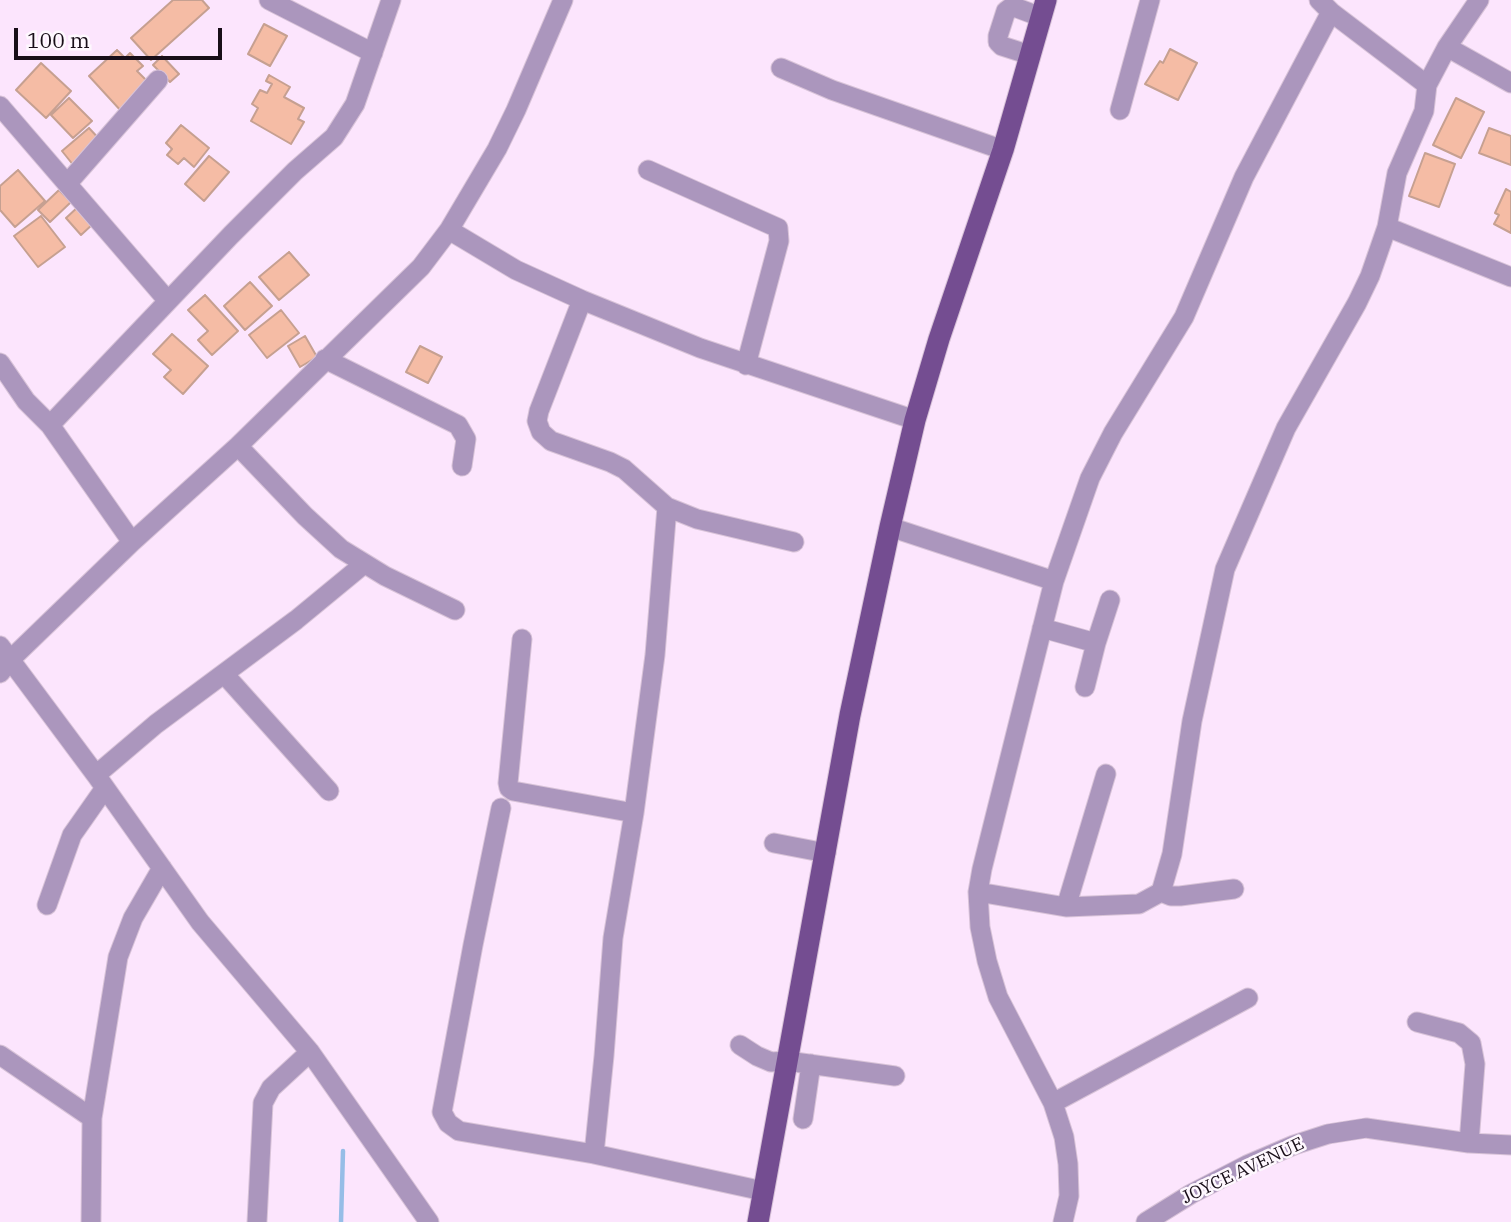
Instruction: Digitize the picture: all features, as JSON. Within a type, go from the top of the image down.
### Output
[{"type":"main road","points":[[758,1222],[850,715],[915,420],[939,339],[1003,150],[1043,8]]},
{"type":"street","points":[[270,0],[373,53]]},
{"type":"street","points":[[50,425],[295,171],[334,136],[355,104],[391,0]]},
{"type":"street","points":[[429,1222],[310,1052],[226,955],[101,782],[3,660],[238,446],[421,267],[449,230],[502,140],[563,0]]},
{"type":"street","points":[[1120,110],[1150,0]]},
{"type":"street","points":[[978,892],[1066,907],[1139,904],[1161,892],[1172,853],[1192,721],[1224,569],[1286,428],[1370,276],[1387,227],[1397,173],[1424,111],[1427,85],[1447,47],[1479,0]]},
{"type":"street","points":[[1063,1222],[1069,1196],[1068,1164],[1063,1137],[1053,1103],[999,996],[980,928],[978,892],[1054,582],[1090,478],[1184,317],[1244,177],[1325,6],[1427,85]]},
{"type":"street","points":[[1030,55],[1002,46],[998,42],[998,36],[1006,11],[1010,8],[1043,8]]},
{"type":"street","points":[[1447,47],[1511,83]]},
{"type":"street","points":[[781,68],[832,90],[1003,150]]},
{"type":"street","points":[[67,184],[158,80]]},
{"type":"street","points":[[0,106],[168,301]]},
{"type":"street","points":[[648,170],[772,223],[778,228],[779,241],[746,365]]},
{"type":"street","points":[[1387,227],[1511,277]]},
{"type":"street","points":[[449,230],[516,270],[582,300],[746,365],[915,420]]},
{"type":"street","points":[[582,300],[539,411],[537,421],[541,432],[551,440],[624,470],[667,507],[696,519],[794,541]]},
{"type":"street","points":[[325,359],[458,425],[466,439],[462,466]]},
{"type":"street","points":[[0,363],[26,401],[50,425],[132,542]]},
{"type":"street","points":[[238,446],[305,516],[341,549],[364,565],[455,610]]},
{"type":"street","points":[[594,1154],[613,938],[634,813],[655,655],[667,507]]},
{"type":"street","points":[[890,527],[1054,582]]},
{"type":"street","points":[[47,905],[72,835],[101,782],[156,724],[225,675],[364,565]]},
{"type":"street","points":[[1085,687],[1110,600]]},
{"type":"street","points":[[1042,628],[1096,643]]},
{"type":"street","points":[[522,639],[509,788],[513,791],[634,813]]},
{"type":"street","points":[[225,675],[329,791]]},
{"type":"street","points":[[1066,907],[1106,774]]},
{"type":"street","points":[[501,808],[442,1112],[448,1123],[459,1131],[594,1154],[764,1191]]},
{"type":"street","points":[[775,843],[825,853]]},
{"type":"street","points":[[91,1222],[92,1118],[118,957],[133,918],[162,868]]},
{"type":"street","points":[[1161,892],[1180,896],[1234,889]]},
{"type":"street","points":[[1053,1103],[1248,998]]},
{"type":"street","points":[[1417,1023],[1459,1033],[1471,1043],[1475,1065],[1469,1143]]},
{"type":"street","points":[[740,1045],[771,1062],[787,1061],[895,1076]]},
{"type":"street","points":[[257,1222],[263,1103],[271,1088],[310,1052]]},
{"type":"street","points":[[0,1055],[92,1118]]},
{"type":"street","points":[[803,1119],[811,1065]]},
{"type":"street","name":"JOYCE AVENUE","points":[[1146,1222],[1191,1194],[1247,1166],[1294,1145],[1328,1134],[1366,1128],[1469,1143],[1511,1145]]},
{"type":"building","points":[[173,0],[202,0],[209,8],[151,60],[131,38]]},
{"type":"building","points":[[264,24],[287,36],[270,66],[248,54]]},
{"type":"building","points":[[1170,49],[1197,63],[1178,100],[1145,84],[1160,61],[1163,63]]},
{"type":"building","points":[[117,50],[125,58],[130,53],[143,66],[137,71],[151,85],[122,112],[89,76]]},
{"type":"building","points":[[162,56],[179,74],[170,82],[153,65]]},
{"type":"building","points":[[41,63],[71,91],[46,118],[16,90]]},
{"type":"building","points":[[269,75],[290,87],[284,97],[304,108],[298,119],[304,122],[291,144],[251,121],[258,108],[252,104],[260,90],[267,93],[272,84],[266,81]]},
{"type":"building","points":[[69,98],[92,121],[73,138],[51,115]]},
{"type":"building","points":[[1456,98],[1484,112],[1461,158],[1433,145]]},
{"type":"building","points":[[181,125],[209,148],[194,167],[184,158],[178,164],[167,155],[172,149],[166,143]]},
{"type":"building","points":[[89,128],[102,142],[74,166],[62,151]]},
{"type":"building","points":[[1489,128],[1511,136],[1511,165],[1479,153]]},
{"type":"building","points":[[1425,153],[1455,164],[1439,207],[1409,196]]},
{"type":"building","points":[[209,156],[229,172],[204,201],[185,184]]},
{"type":"building","points":[[18,170],[45,201],[15,227],[0,210],[0,186]]},
{"type":"building","points":[[1506,189],[1511,192],[1511,233],[1494,224],[1499,215],[1495,213]]},
{"type":"building","points":[[59,190],[71,202],[50,222],[38,210]]},
{"type":"building","points":[[79,206],[94,223],[81,235],[66,218]]},
{"type":"building","points":[[41,216],[65,247],[38,267],[14,236]]},
{"type":"building","points":[[289,252],[309,275],[279,300],[259,277]]},
{"type":"building","points":[[250,282],[272,306],[245,330],[224,306]]},
{"type":"building","points":[[205,295],[238,331],[212,355],[198,340],[208,331],[188,310]]},
{"type":"building","points":[[281,310],[299,333],[267,358],[249,335]]},
{"type":"building","points":[[172,334],[208,366],[183,394],[164,377],[171,370],[153,354]]},
{"type":"building","points":[[305,336],[317,357],[300,367],[288,346]]},
{"type":"building","points":[[420,346],[442,357],[428,383],[406,372]]},
{"type":"waterway","points":[[341,1222],[343,1151]]}]
